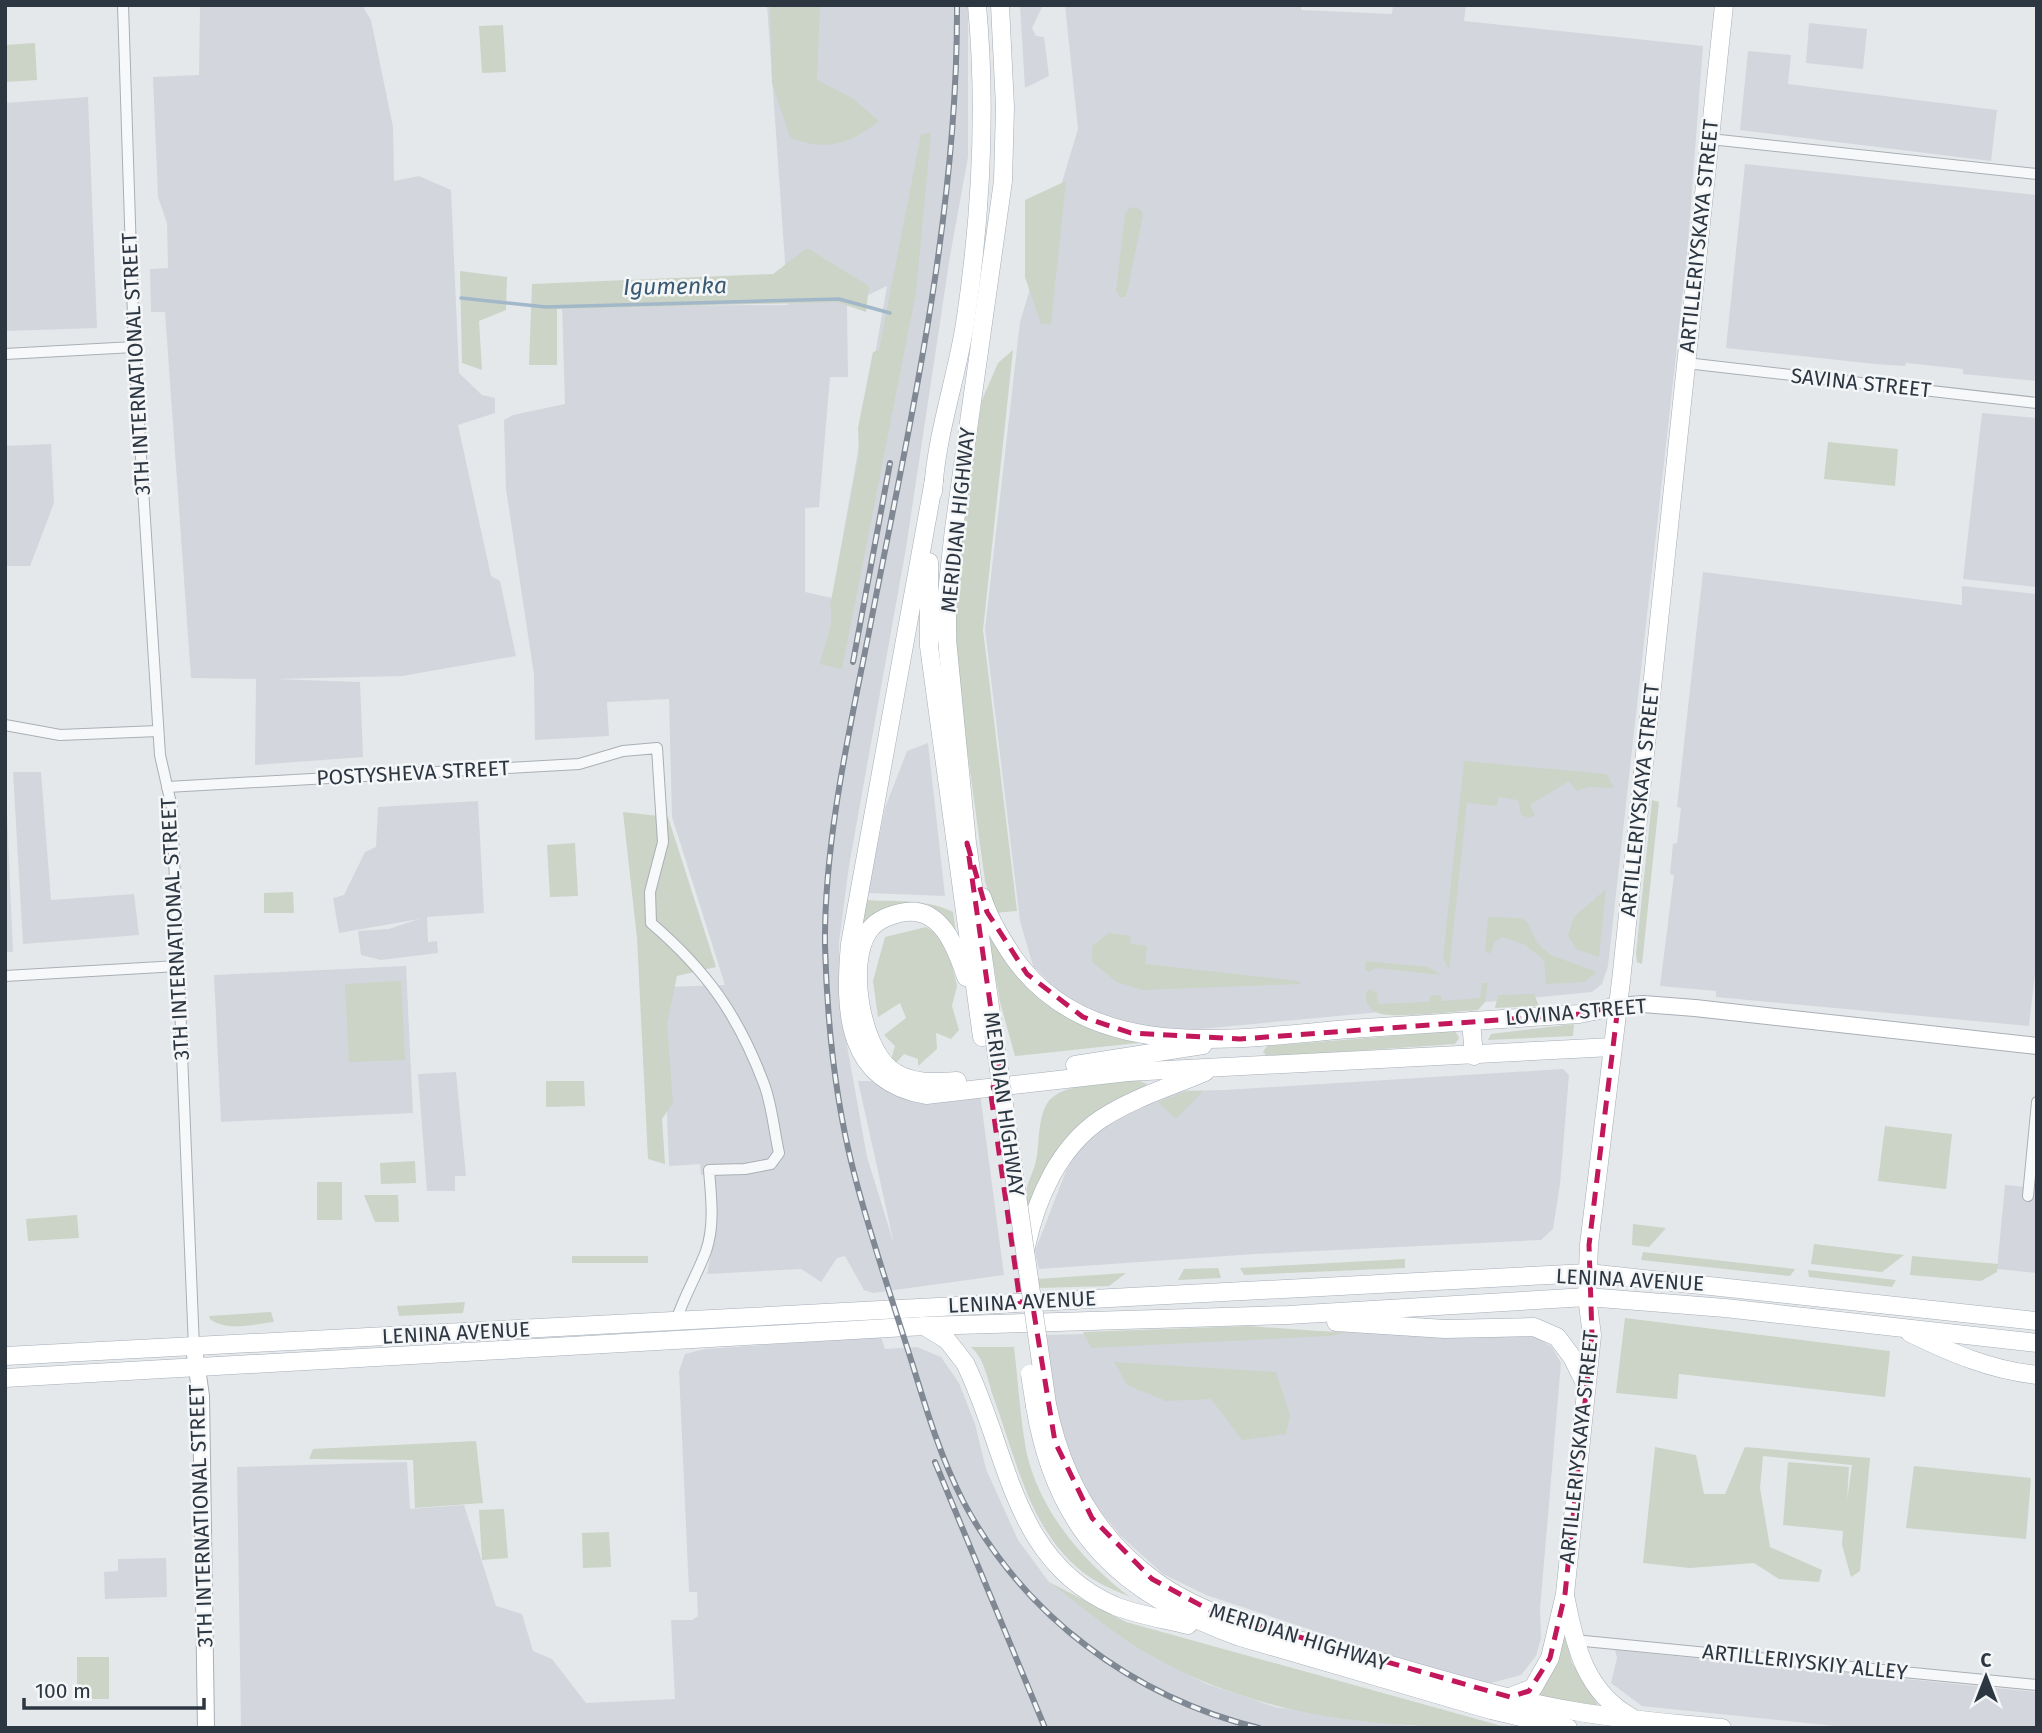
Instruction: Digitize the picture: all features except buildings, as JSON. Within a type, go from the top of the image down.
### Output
[{"type":"main road","name":"MERIDIAN HIGHWAY","points":[[977,5],[984,101],[979,209],[964,325],[934,480],[928,594],[929,646],[1041,1405],[1059,1455],[1092,1518],[1128,1559],[1176,1595],[1243,1623],[1510,1697],[1576,1712],[1722,1728]]},
{"type":"main road","name":"MERIDIAN HIGHWAY","points":[[1000,5],[1005,107],[1003,181],[947,593],[949,680],[988,1036],[1025,1255],[1043,1448],[1053,1477],[1078,1525],[1095,1547],[1126,1578],[1162,1603],[1200,1623],[1240,1637],[1491,1710],[1568,1728]]},
{"type":"main road","name":"ARTILLERIYSKAYA STREET","points":[[1510,1697],[1533,1688],[1546,1668],[1565,1594],[1592,1335],[1587,1297],[1588,1273],[1724,5]]},
{"type":"main road","points":[[934,480],[850,944],[847,977],[849,1007],[860,1051],[883,1081],[902,1091],[926,1096],[1077,1076],[1247,1064],[1474,1056],[1612,1047]]},
{"type":"main road","points":[[967,843],[987,912],[1005,945],[1027,974],[1058,1001],[1083,1017],[1132,1033],[1245,1038]]},
{"type":"main road","points":[[988,1036],[948,934],[937,922],[922,913],[906,911],[879,921],[868,932],[859,960],[866,1025],[872,1045],[890,1069],[916,1080],[937,1083],[1147,1056],[1245,1038]]},
{"type":"main road","name":"LOVINA STREET","points":[[1245,1038],[1579,1014],[1618,1006]]},
{"type":"main road","points":[[1471,1021],[1474,1056]]},
{"type":"main road","points":[[1245,1038],[1247,1064]]},
{"type":"main road","points":[[1025,1255],[1037,1204],[1063,1157],[1100,1119],[1147,1095],[1217,1066]]},
{"type":"main road","name":"LENINA AVENUE","points":[[5,1356],[1588,1273],[2037,1321]]},
{"type":"main road","name":"LENINA AVENUE","points":[[5,1378],[924,1326],[1288,1315],[1587,1297],[1726,1308],[2037,1343]]},
{"type":"main road","points":[[1288,1315],[1321,1322],[1445,1329],[1534,1327],[1557,1337],[1572,1357],[1587,1386]]},
{"type":"main road","points":[[674,1342],[676,1321]]},
{"type":"main road","points":[[924,1326],[947,1340],[965,1363],[1027,1525],[1051,1560],[1080,1585],[1117,1606],[1240,1637]]},
{"type":"main road","points":[[1898,1327],[1962,1358],[1990,1367],[2037,1375]]},
{"type":"main road","name":"ARTILLERIYSKAYA STREET","points":[[1565,1594],[1574,1640],[1587,1673],[1601,1695],[1634,1719]]},
{"type":"street","name":"3TH INTERNATIONAL STREET","points":[[123,5],[134,347],[158,731],[172,808],[194,1348],[201,1396],[206,1728]]},
{"type":"street","points":[[1710,139],[2037,174]]},
{"type":"street","points":[[5,354],[134,347]]},
{"type":"street","name":"SAVINA STREET","points":[[1686,363],[2037,402]]},
{"type":"street","points":[[5,725],[60,735],[158,731]]},
{"type":"street","name":"POSTYSHEVA STREET","points":[[167,787],[579,764],[623,751],[657,748],[663,842],[650,892],[651,923],[683,950],[723,997],[765,1086],[779,1153],[771,1164],[709,1170],[712,1213],[707,1249],[684,1297],[676,1321]]},
{"type":"street","points":[[5,976],[178,966]]},
{"type":"street","name":"LOVINA STREET","points":[[1618,1006],[1643,1003],[2037,1046]]},
{"type":"street","points":[[2028,1196],[2037,1102]]},
{"type":"street","name":"ARTILLERIYSKIY ALLEY","points":[[1574,1640],[2037,1685]]},
{"type":"highlighted area","points":[[967,843],[987,912],[1027,974],[1083,1017],[1131,1033],[1240,1039],[1579,1014],[1618,1006],[1589,1245],[1592,1335],[1565,1594],[1550,1658],[1529,1691],[1510,1697],[1215,1613],[1152,1579],[1092,1518],[1055,1442],[1032,1301],[1020,1302],[990,1088],[1002,1086]]},
{"type":"shaded area","points":[[200,5],[362,5],[371,20],[393,127],[394,181],[419,176],[451,190],[459,373],[482,395],[495,398],[495,413],[458,425],[491,576],[500,581],[516,656],[402,676],[275,679],[360,682],[363,757],[255,765],[256,679],[191,678],[165,312],[151,312],[150,269],[168,268],[167,223],[158,197],[153,77],[199,75]]},
{"type":"shaded area","points":[[767,5],[968,5],[968,157],[950,256],[906,548],[849,866],[839,942],[840,1006],[867,1157],[894,1244],[858,1081],[873,1081],[891,1094],[922,1103],[980,1094],[1004,1275],[873,1293],[864,1290],[845,1256],[837,1258],[821,1282],[801,1269],[707,1274],[716,1229],[713,1174],[701,1175],[700,1164],[669,1166],[662,987],[725,985],[672,817],[669,699],[607,702],[609,736],[535,740],[534,675],[506,489],[504,420],[513,415],[565,404],[562,306],[788,305]],"holes":[[[887,286],[832,598],[805,592],[805,508],[819,507],[830,377],[848,377],[847,305]]]},
{"type":"shaded area","points":[[1020,5],[1043,5],[1032,28],[1036,36],[1044,37],[1049,76],[1025,88]]},
{"type":"shaded area","points":[[1065,5],[1301,5],[1301,10],[1392,14],[1393,5],[1466,5],[1464,21],[1703,46],[1687,256],[1608,966],[1602,984],[1592,992],[1189,1030],[1141,1026],[1111,1019],[1085,1008],[1056,989],[1033,966],[1020,921],[985,629],[1020,322],[1078,129]]},
{"type":"shaded area","points":[[1809,23],[1867,29],[1863,69],[1806,63]]},
{"type":"shaded area","points":[[1748,51],[1791,55],[1788,84],[1997,110],[1991,161],[1740,130]]},
{"type":"shaded area","points":[[88,97],[97,328],[5,331],[5,103]]},
{"type":"shaded area","points":[[1745,164],[2037,195],[2037,381],[1963,374],[1963,369],[1906,363],[1905,366],[1875,364],[1726,348]]},
{"type":"shaded area","points":[[1982,413],[2037,418],[2037,587],[1963,579]]},
{"type":"shaded area","points":[[51,444],[54,503],[30,566],[5,566],[5,446]]},
{"type":"shaded area","points":[[1703,572],[1962,605],[1962,586],[2037,594],[2037,957],[2029,1026],[1716,997],[1716,991],[1660,986],[1674,875],[1670,874],[1673,844],[1677,843],[1681,808],[1677,807]]},
{"type":"shaded area","points":[[928,743],[945,896],[868,893],[885,808],[907,751]]},
{"type":"shaded area","points":[[5,768],[13,952],[5,952]]},
{"type":"shaded area","points":[[13,772],[41,772],[51,900],[134,894],[139,935],[23,944]]},
{"type":"shaded area","points":[[478,801],[484,913],[427,917],[428,942],[437,941],[438,953],[381,960],[361,955],[358,931],[389,929],[419,919],[339,933],[333,898],[344,895],[365,852],[376,847],[378,807]]},
{"type":"shaded area","points":[[406,966],[413,1113],[221,1122],[214,975]]},
{"type":"shaded area","points":[[1563,1069],[1569,1075],[1560,1184],[1553,1229],[1541,1240],[1255,1254],[1039,1269],[1035,1251],[1066,1171],[1078,1149],[1101,1126],[1165,1091],[1225,1090]]},
{"type":"shaded area","points":[[456,1072],[466,1176],[455,1176],[455,1191],[427,1191],[418,1074]]},
{"type":"shaded area","points":[[2005,1185],[2037,1188],[2037,1273],[1997,1269]]},
{"type":"shaded area","points":[[1246,1330],[1533,1335],[1552,1347],[1561,1363],[1540,1609],[1541,1638],[1536,1656],[1521,1675],[1491,1683],[1454,1677],[1206,1595],[1163,1574],[1121,1536],[1094,1504],[1070,1459],[1055,1416],[1046,1335]]},
{"type":"shaded area","points":[[881,1337],[885,1349],[917,1347],[941,1357],[959,1383],[975,1424],[986,1469],[1018,1540],[1049,1582],[1117,1633],[1155,1658],[1207,1684],[1275,1707],[1425,1728],[241,1728],[237,1467],[407,1462],[410,1509],[464,1505],[496,1606],[522,1614],[533,1651],[552,1659],[586,1703],[675,1699],[671,1620],[692,1620],[698,1616],[697,1592],[689,1592],[679,1371],[685,1354],[705,1349]]},
{"type":"shaded area","points":[[166,1558],[167,1597],[105,1599],[104,1572],[118,1571],[118,1559]]},
{"type":"shaded area","points":[[1615,1650],[2037,1692],[2037,1728],[1854,1728],[1642,1706],[1611,1683],[1617,1658]]},
{"type":"green space","points":[[770,5],[820,5],[817,80],[852,98],[879,121],[848,140],[826,145],[802,142],[790,137],[772,83]]},
{"type":"green space","points":[[503,25],[506,72],[482,73],[479,26]]},
{"type":"green space","points":[[35,43],[37,80],[5,82],[5,45]]},
{"type":"green space","points":[[931,133],[916,292],[842,669],[820,664],[830,628],[830,606],[859,454],[858,428],[873,352],[879,350],[921,134]]},
{"type":"green space","points":[[1066,181],[1051,324],[1041,324],[1025,277],[1025,200]]},
{"type":"green space","points":[[1130,207],[1140,209],[1143,214],[1127,293],[1125,297],[1120,297],[1116,291],[1125,214]]},
{"type":"green space","points":[[807,248],[869,286],[866,312],[837,302],[557,309],[557,365],[529,365],[532,284],[773,274]]},
{"type":"green space","points":[[460,271],[507,277],[506,310],[479,321],[482,370],[462,363]]},
{"type":"green space","points":[[1013,350],[983,630],[1017,911],[994,913],[985,881],[964,726],[957,655],[955,587],[982,400],[998,363]]},
{"type":"green space","points":[[1828,442],[1898,449],[1895,486],[1824,479]]},
{"type":"green space","points":[[1464,761],[1607,774],[1614,788],[1589,787],[1576,791],[1569,781],[1530,805],[1535,815],[1530,818],[1521,815],[1518,800],[1498,797],[1497,806],[1467,803],[1449,970],[1443,958]]},
{"type":"green space","points":[[1652,800],[1659,802],[1642,964],[1637,962],[1636,954]]},
{"type":"green space","points":[[623,812],[668,817],[716,967],[677,976],[667,1024],[673,1103],[662,1119],[665,1164],[648,1159],[637,938]]},
{"type":"green space","points":[[575,843],[578,896],[550,897],[547,845]]},
{"type":"green space","points":[[1606,889],[1599,957],[1576,949],[1568,935],[1574,917]]},
{"type":"green space","points":[[293,892],[294,913],[264,913],[264,893]]},
{"type":"green space","points":[[863,900],[931,904],[953,912],[956,933],[922,906],[856,944]]},
{"type":"green space","points":[[1488,917],[1521,918],[1527,922],[1537,943],[1551,955],[1597,972],[1584,982],[1546,984],[1544,960],[1525,945],[1502,937],[1494,942],[1491,953],[1485,952]]},
{"type":"green space","points":[[987,926],[1011,967],[1147,1042],[1015,1056],[1000,1002]]},
{"type":"green space","points":[[926,927],[946,940],[957,986],[952,1006],[959,1030],[951,1039],[936,1033],[937,1049],[918,1066],[918,1059],[904,1054],[896,1063],[891,1060],[895,1046],[884,1035],[906,1018],[900,1003],[878,1017],[873,981],[885,937]]},
{"type":"green space","points":[[1109,933],[1131,936],[1130,944],[1147,946],[1145,964],[1299,981],[1300,984],[1142,990],[1117,982],[1092,962],[1092,946]]},
{"type":"green space","points":[[1366,961],[1428,967],[1442,975],[1376,968],[1369,972],[1365,970]]},
{"type":"green space","points":[[401,981],[405,1060],[349,1062],[345,984]]},
{"type":"green space","points":[[1482,983],[1488,983],[1485,1002],[1478,1010],[1386,1015],[1372,1009],[1366,998],[1370,989],[1377,993],[1378,1004],[1429,1002],[1430,996],[1441,995],[1441,1001],[1480,998]]},
{"type":"green space","points":[[1534,994],[1539,1006],[1495,1008],[1498,995]]},
{"type":"green space","points":[[1574,1024],[1573,1036],[1488,1040],[1491,1034]]},
{"type":"green space","points":[[1455,1031],[1459,1038],[1455,1044],[1268,1057],[1263,1052],[1267,1046]]},
{"type":"green space","points":[[1135,1079],[1147,1084],[1048,1169],[1028,1207],[1027,1188],[1036,1161],[1042,1116],[1048,1102],[1075,1087]]},
{"type":"green space","points":[[546,1081],[584,1081],[585,1106],[546,1107]]},
{"type":"green space","points":[[1187,1091],[1203,1091],[1176,1119],[1158,1102]]},
{"type":"green space","points":[[1885,1126],[1952,1134],[1946,1189],[1878,1181]]},
{"type":"green space","points":[[415,1161],[416,1183],[381,1184],[380,1163]]},
{"type":"green space","points":[[317,1182],[342,1182],[342,1220],[317,1220]]},
{"type":"green space","points":[[364,1195],[398,1195],[399,1222],[375,1222]]},
{"type":"green space","points":[[77,1215],[79,1238],[28,1241],[26,1219]]},
{"type":"green space","points":[[1633,1224],[1666,1228],[1649,1247],[1632,1245]]},
{"type":"green space","points":[[1814,1244],[1904,1255],[1882,1272],[1811,1264]]},
{"type":"green space","points":[[1643,1252],[1795,1269],[1790,1276],[1641,1260]]},
{"type":"green space","points":[[572,1256],[648,1256],[648,1263],[572,1263]]},
{"type":"green space","points":[[1912,1256],[1998,1264],[1997,1272],[1981,1281],[1910,1275]]},
{"type":"green space","points":[[1405,1259],[1405,1268],[1244,1275],[1240,1268]]},
{"type":"green space","points":[[1218,1268],[1221,1278],[1178,1280],[1184,1269]]},
{"type":"green space","points":[[1808,1270],[1896,1280],[1892,1287],[1809,1277]]},
{"type":"green space","points":[[1126,1273],[1109,1286],[1039,1288],[1037,1279]]},
{"type":"green space","points":[[465,1302],[463,1313],[399,1316],[397,1306]]},
{"type":"green space","points":[[271,1312],[274,1322],[241,1326],[217,1323],[209,1316]]},
{"type":"green space","points":[[1625,1318],[1890,1351],[1885,1397],[1679,1374],[1677,1399],[1616,1393]]},
{"type":"green space","points":[[1248,1326],[1347,1333],[1091,1348],[1083,1332]]},
{"type":"green space","points":[[971,1347],[1014,1347],[1026,1450],[1041,1493],[1080,1551],[1130,1597],[1091,1578],[1070,1561],[1053,1541],[1028,1496],[985,1370]]},
{"type":"green space","points":[[1114,1362],[1276,1372],[1290,1415],[1286,1434],[1242,1440],[1211,1399],[1166,1401],[1127,1385]]},
{"type":"green space","points":[[476,1441],[483,1503],[415,1508],[413,1460],[309,1459],[313,1449]]},
{"type":"green space","points":[[1655,1447],[1696,1455],[1704,1494],[1725,1494],[1745,1447],[1870,1458],[1860,1571],[1851,1577],[1842,1545],[1843,1531],[1783,1525],[1788,1462],[1849,1467],[1847,1500],[1852,1465],[1763,1456],[1760,1488],[1770,1547],[1822,1570],[1819,1582],[1779,1579],[1754,1563],[1690,1568],[1643,1563]]},
{"type":"green space","points":[[1914,1466],[2031,1478],[2026,1539],[1906,1528]]},
{"type":"green space","points":[[504,1509],[508,1558],[482,1560],[479,1510]]},
{"type":"green space","points":[[609,1532],[611,1567],[583,1568],[582,1533]]},
{"type":"green space","points":[[1049,1582],[1126,1622],[1509,1728],[1372,1722],[1284,1708],[1241,1696],[1143,1651]]},
{"type":"green space","points":[[1564,1631],[1572,1663],[1598,1705],[1594,1707],[1535,1696]]},
{"type":"green space","points":[[77,1657],[109,1657],[109,1699],[77,1699]]},
{"type":"waterway","name":"Igumenka","points":[[461,298],[546,307],[839,299],[890,313]]},
{"type":"railway","points":[[957,5],[955,84],[940,242],[915,399],[846,748],[833,828],[825,945],[830,1031],[842,1117],[868,1222],[935,1435],[963,1501],[988,1542],[1017,1581],[1050,1615],[1087,1646],[1126,1673],[1168,1696],[1259,1728]]},
{"type":"railway","points":[[853,662],[890,463]]},
{"type":"railway","points":[[935,1462],[1045,1728]]}]
